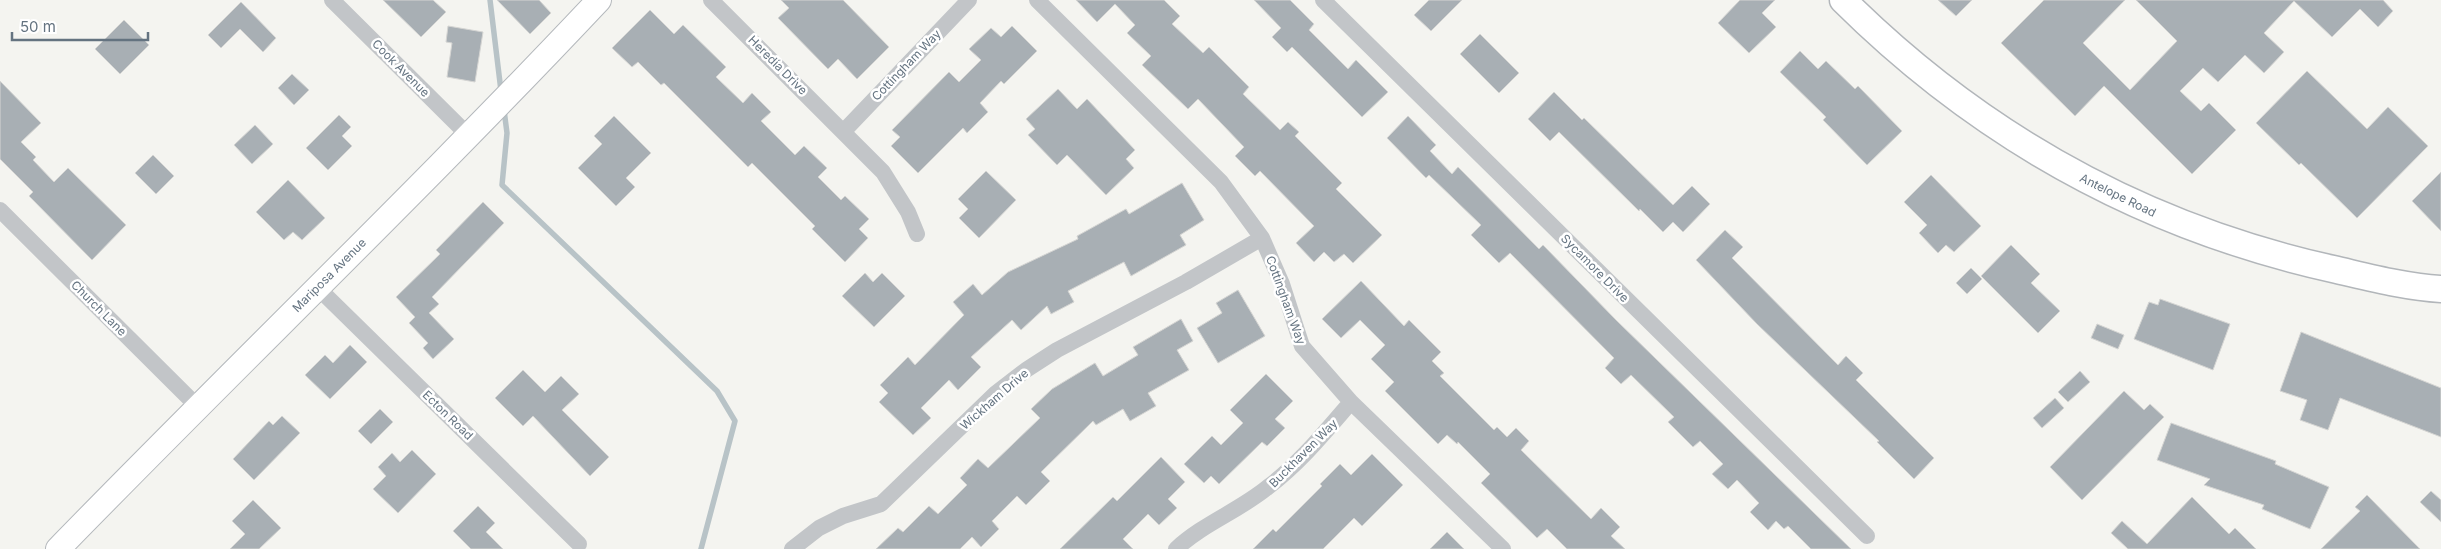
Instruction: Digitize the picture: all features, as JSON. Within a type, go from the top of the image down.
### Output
[{"type":"main road","name":"Antelope Road","points":[[1843,0],[1921,70],[1974,111],[2022,144],[2067,170],[2118,195],[2171,220],[2238,245],[2286,259],[2364,276],[2441,289]]},
{"type":"street","name":"Cook Avenue","points":[[332,0],[476,130]]},
{"type":"street","name":"Mariposa Avenue","points":[[58,549],[197,406],[476,130],[599,0]]},
{"type":"street","name":"Heredia Drive","points":[[711,0],[884,172],[908,212],[917,234]]},
{"type":"street","name":"Cottingham Way","points":[[844,131],[969,0]]},
{"type":"street","name":"Cottingham Way","points":[[1037,0],[1221,182],[1262,238],[1282,284],[1302,346],[1351,402],[1503,549]]},
{"type":"street","name":"Sycamore Drive","points":[[1323,0],[1867,536]]},
{"type":"street","name":"Church Lane","points":[[0,210],[197,406]]},
{"type":"street","name":"Wickham Drive","points":[[792,549],[819,528],[835,520],[881,504],[996,394],[1026,370],[1057,350],[1186,282],[1262,238]]},
{"type":"street","name":"Ecton Road","points":[[317,286],[579,544]]},
{"type":"street","name":"Buckhaven Way","points":[[1176,549],[1209,523],[1235,510],[1268,488],[1311,448],[1351,402]]},
{"type":"building","points":[[383,0],[433,0],[446,12],[421,37]]},
{"type":"building","points":[[497,0],[539,0],[551,13],[530,34]]},
{"type":"building","points":[[781,0],[843,0],[889,47],[857,79],[838,59],[828,69],[778,18],[789,8]]},
{"type":"building","points":[[1076,0],[1164,0],[1180,16],[1172,24],[1203,53],[1209,47],[1249,87],[1243,94],[1280,130],[1288,122],[1299,132],[1295,136],[1342,183],[1336,189],[1382,235],[1353,263],[1344,254],[1334,262],[1324,252],[1314,262],[1296,243],[1314,226],[1260,171],[1255,176],[1235,156],[1244,147],[1198,99],[1188,109],[1142,65],[1151,56],[1127,33],[1135,25],[1115,4],[1097,22]]},
{"type":"building","points":[[1254,0],[1290,0],[1314,24],[1309,30],[1348,69],[1356,60],[1388,92],[1362,117],[1292,47],[1287,52],[1272,37],[1281,28]]},
{"type":"building","points":[[1429,0],[1462,0],[1431,31],[1414,15]]},
{"type":"building","points":[[1740,0],[1775,0],[1762,13],[1776,27],[1749,53],[1718,23]]},
{"type":"building","points":[[1938,0],[1972,0],[1956,16]]},
{"type":"building","points":[[2044,0],[2125,0],[2083,43],[2130,90],[2177,41],[2136,0],[2383,0],[2393,11],[2378,27],[2360,9],[2332,37],[2294,1],[2264,33],[2284,52],[2264,73],[2245,55],[2218,82],[2203,68],[2180,91],[2201,111],[2209,103],[2236,130],[2192,174],[2104,86],[2075,116],[2001,43]]},
{"type":"building","points":[[241,2],[276,38],[263,52],[240,29],[221,48],[208,35]]},
{"type":"building","points":[[650,10],[674,34],[683,25],[726,67],[716,77],[743,103],[752,93],[771,112],[761,121],[795,155],[804,146],[827,168],[818,177],[841,200],[845,196],[869,219],[859,229],[868,238],[845,262],[812,229],[815,226],[752,163],[748,167],[664,83],[661,85],[638,62],[632,67],[612,48]]},
{"type":"building","points":[[124,20],[149,45],[120,74],[95,49]]},
{"type":"building","points":[[448,26],[483,32],[475,82],[447,77],[452,43],[446,42]]},
{"type":"building","points":[[1012,26],[1037,51],[1004,84],[1001,81],[980,103],[988,112],[967,133],[963,128],[918,173],[891,146],[900,137],[892,130],[949,72],[959,82],[981,60],[969,49],[991,28],[1001,37]]},
{"type":"building","points":[[1480,34],[1519,73],[1499,93],[1460,54]]},
{"type":"building","points":[[1800,51],[1818,69],[1826,61],[1855,89],[1858,86],[1902,131],[1867,165],[1823,120],[1826,117],[1780,72]]},
{"type":"building","points":[[2307,71],[2367,129],[2388,107],[2428,146],[2357,218],[2301,163],[2299,165],[2256,123]]},
{"type":"building","points":[[292,74],[309,90],[294,105],[278,88]]},
{"type":"building","points":[[0,81],[41,123],[21,142],[36,157],[33,160],[54,182],[68,168],[126,225],[92,260],[29,196],[33,192],[0,159]]},
{"type":"building","points":[[1058,89],[1077,109],[1087,99],[1135,150],[1126,159],[1134,168],[1106,195],[1067,155],[1057,165],[1028,135],[1035,129],[1026,119]]},
{"type":"building","points":[[1554,92],[1582,120],[1584,118],[1673,205],[1692,186],[1710,204],[1683,232],[1673,222],[1663,232],[1559,132],[1550,141],[1528,119]]},
{"type":"building","points":[[339,115],[351,127],[342,136],[352,146],[328,170],[306,148]]},
{"type":"building","points":[[614,116],[651,153],[626,178],[635,187],[616,206],[578,168],[602,144],[594,136]]},
{"type":"building","points":[[1408,116],[1436,145],[1430,151],[1452,174],[1458,167],[1539,249],[1543,245],[1616,320],[1851,549],[1811,549],[1788,526],[1784,529],[1776,521],[1768,530],[1750,512],[1759,503],[1737,480],[1728,489],[1712,474],[1723,464],[1700,441],[1693,447],[1668,422],[1674,417],[1631,375],[1621,384],[1605,368],[1614,358],[1510,253],[1499,263],[1471,235],[1481,225],[1429,175],[1426,178],[1387,138]]},
{"type":"building","points":[[255,125],[273,144],[252,164],[234,145]]},
{"type":"building","points":[[153,155],[174,176],[156,194],[135,173]]},
{"type":"building","points":[[986,171],[1016,200],[979,238],[959,218],[968,209],[958,199]]},
{"type":"building","points":[[2441,172],[2441,231],[2412,201]]},
{"type":"building","points":[[1931,175],[1981,226],[1954,252],[1946,245],[1938,253],[1919,233],[1927,225],[1904,202]]},
{"type":"building","points":[[288,180],[325,218],[302,240],[293,232],[284,240],[256,212]]},
{"type":"building","points":[[1182,183],[1204,220],[1180,235],[1186,245],[1131,276],[1124,262],[1068,291],[1074,302],[1051,314],[1047,306],[1021,330],[1012,320],[971,357],[981,367],[958,390],[949,380],[921,408],[931,418],[913,435],[879,402],[888,393],[880,385],[908,357],[915,365],[964,315],[953,302],[973,284],[982,295],[1008,272],[1078,239],[1077,236],[1126,209],[1129,214]]},
{"type":"building","points":[[483,202],[504,223],[432,297],[439,304],[429,313],[454,339],[433,359],[423,348],[428,343],[409,323],[415,317],[396,297],[440,254],[436,250]]},
{"type":"building","points":[[1725,230],[1743,247],[1732,258],[1838,365],[1846,356],[1863,373],[1856,380],[1934,458],[1914,479],[1877,442],[1879,441],[1757,324],[1696,260]]},
{"type":"building","points":[[2011,245],[2040,274],[2031,283],[2060,311],[2038,333],[1981,276]]},
{"type":"building","points":[[1971,268],[1982,279],[1967,294],[1956,283]]},
{"type":"building","points":[[865,273],[873,282],[882,273],[905,296],[874,327],[842,296]]},
{"type":"building","points":[[1361,281],[1404,326],[1409,320],[1441,352],[1432,361],[1444,373],[1440,376],[1494,430],[1497,427],[1507,437],[1516,428],[1529,441],[1521,450],[1591,519],[1601,508],[1620,527],[1611,536],[1625,549],[1567,549],[1547,529],[1537,538],[1481,483],[1490,474],[1458,442],[1457,444],[1447,435],[1438,444],[1385,391],[1394,382],[1371,359],[1385,345],[1360,320],[1341,338],[1322,319]]},
{"type":"building","points":[[1238,290],[1265,336],[1218,363],[1197,328],[1222,313],[1216,303]]},
{"type":"building","points":[[2160,299],[2230,324],[2213,370],[2134,339],[2149,302],[2158,305]]},
{"type":"building","points":[[1181,319],[1193,341],[1177,350],[1189,370],[1148,393],[1156,406],[1130,421],[1123,409],[1096,425],[1093,421],[1041,472],[1050,481],[1026,505],[1017,496],[992,521],[999,529],[981,547],[972,537],[960,549],[876,549],[898,528],[903,532],[929,506],[938,514],[967,485],[960,478],[978,459],[988,468],[1040,418],[1031,409],[1052,389],[1095,363],[1103,376],[1138,355],[1133,347]]},
{"type":"building","points":[[2097,324],[2124,335],[2118,349],[2091,338]]},
{"type":"building","points":[[2301,332],[2441,388],[2441,437],[2340,398],[2328,430],[2300,420],[2307,400],[2280,391]]},
{"type":"building","points":[[350,345],[367,362],[330,399],[305,375],[325,355],[333,363]]},
{"type":"building","points":[[523,370],[545,392],[561,376],[579,394],[562,410],[609,457],[590,476],[533,416],[523,426],[495,398]]},
{"type":"building","points":[[2080,371],[2090,382],[2068,402],[2058,392]]},
{"type":"building","points":[[1266,374],[1293,401],[1275,419],[1285,428],[1267,446],[1262,442],[1219,484],[1211,476],[1204,483],[1184,464],[1212,436],[1221,445],[1243,423],[1230,410]]},
{"type":"building","points":[[2124,391],[2144,410],[2150,404],[2164,417],[2082,500],[2050,467]]},
{"type":"building","points":[[2055,398],[2064,408],[2042,428],[2033,418]]},
{"type":"building","points":[[380,409],[393,422],[371,444],[358,431]]},
{"type":"building","points":[[282,416],[300,433],[254,480],[233,459],[269,421],[273,425]]},
{"type":"building","points":[[2171,423],[2276,461],[2275,464],[2329,487],[2310,529],[2262,509],[2264,505],[2204,485],[2210,479],[2157,460]]},
{"type":"building","points":[[412,450],[436,474],[398,513],[373,489],[386,476],[378,467],[392,453],[400,462]]},
{"type":"building","points":[[1372,454],[1403,485],[1362,526],[1354,518],[1323,549],[1253,549],[1273,529],[1276,532],[1322,486],[1320,484],[1340,464],[1351,475]]},
{"type":"building","points":[[1161,457],[1185,482],[1168,499],[1177,508],[1159,525],[1148,514],[1123,539],[1133,549],[1060,549],[1113,497],[1117,501]]},
{"type":"building","points":[[2431,491],[2441,500],[2441,522],[2420,502]]},
{"type":"building","points":[[2367,495],[2420,549],[2321,549],[2360,511],[2355,507]]},
{"type":"building","points":[[2192,497],[2229,534],[2235,528],[2256,549],[2128,549],[2111,533],[2122,521],[2147,544]]},
{"type":"building","points":[[253,500],[281,528],[259,549],[230,549],[245,534],[232,521]]},
{"type":"building","points":[[478,506],[495,523],[486,532],[503,549],[471,549],[453,531]]},
{"type":"building","points":[[1447,532],[1464,549],[1430,549]]},
{"type":"waterway","points":[[490,0],[501,91]]},
{"type":"waterway","points":[[504,110],[507,133],[502,185],[717,391],[735,421],[701,549]]}]
